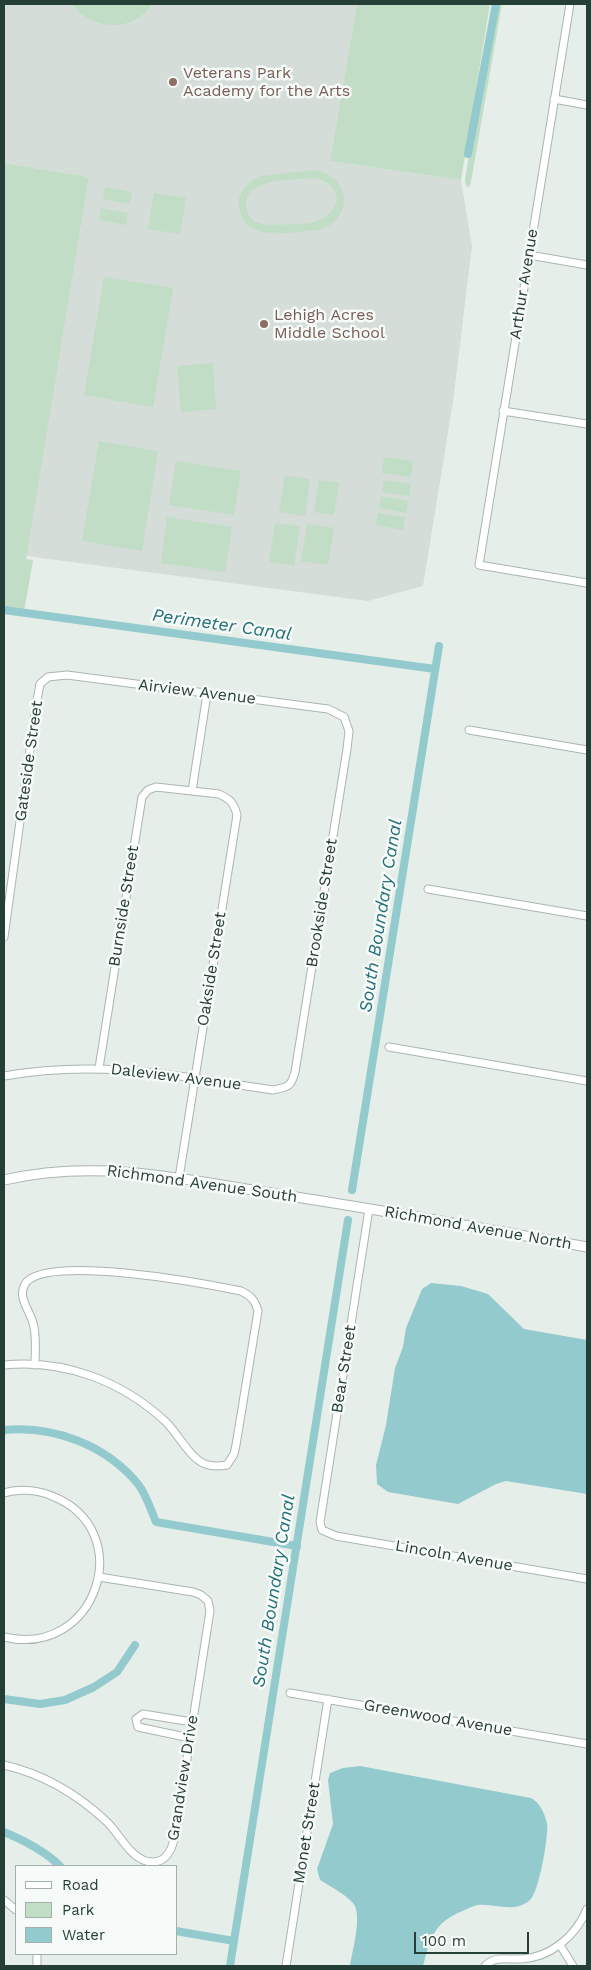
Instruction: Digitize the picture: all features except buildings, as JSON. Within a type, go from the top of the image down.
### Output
[{"type":"street","name":"Arthur Avenue","points":[[570,4],[479,565],[587,583]]},
{"type":"street","points":[[554,99],[587,105]]},
{"type":"street","points":[[529,255],[587,265]]},
{"type":"street","points":[[503,411],[587,424]]},
{"type":"street","name":"Airview Avenue","points":[[48,677],[67,675],[328,709],[344,717]]},
{"type":"street","name":"Gateside Street","points":[[4,937],[36,706],[40,684],[48,677]]},
{"type":"street","points":[[192,791],[207,694]]},
{"type":"street","name":"Brookside Street","points":[[287,1087],[293,1080],[295,1072],[347,749],[349,731],[344,717]]},
{"type":"street","points":[[469,730],[587,750]]},
{"type":"street","name":"Burnside Street","points":[[99,1068],[142,798],[148,790],[156,787],[192,791]]},
{"type":"street","name":"Oakside Street","points":[[179,1178],[237,815],[234,805],[228,798],[219,794],[192,791]]},
{"type":"street","points":[[428,889],[587,916]]},
{"type":"street","points":[[389,1047],[587,1081]]},
{"type":"street","name":"Daleview Avenue","points":[[4,1076],[47,1070],[99,1068],[144,1071],[273,1090],[287,1087]]},
{"type":"street","name":"Richmond Avenue South","points":[[4,1180],[49,1172],[120,1170],[369,1209]]},
{"type":"street","name":"Richmond Avenue North","points":[[369,1209],[587,1247]]},
{"type":"street","name":"Bear Street","points":[[322,1530],[320,1522],[369,1209]]},
{"type":"street","points":[[4,1365],[34,1365],[73,1370],[116,1385],[166,1422],[198,1460],[209,1466],[219,1467],[227,1464],[234,1454],[258,1310],[256,1302],[250,1296],[229,1289],[133,1273],[84,1270],[38,1275],[30,1278],[24,1285],[22,1294],[35,1331],[34,1365]]},
{"type":"street","points":[[4,1493],[22,1490],[44,1493],[59,1498],[78,1511],[92,1531],[99,1559],[97,1587],[87,1606],[75,1621],[55,1634],[33,1640],[4,1637]]},
{"type":"street","name":"Lincoln Avenue","points":[[322,1530],[336,1536],[587,1579]]},
{"type":"street","name":"Grandview Drive","points":[[4,1765],[44,1778],[77,1797],[108,1823],[136,1856],[152,1862],[162,1860],[169,1854],[173,1846],[210,1611],[208,1601],[201,1595],[193,1592],[99,1577]]},
{"type":"street","name":"Greenwood Avenue","points":[[290,1693],[587,1744]]},
{"type":"street","name":"Monet Street","points":[[286,1966],[328,1699]]},
{"type":"street","points":[[190,1738],[138,1728],[136,1719],[143,1714],[192,1722]]},
{"type":"street","points":[[4,1900],[15,1909]]},
{"type":"street","points":[[485,1966],[493,1960],[531,1958],[560,1945],[578,1927],[587,1909]]},
{"type":"street","points":[[560,1945],[573,1966]]},
{"type":"shaded area","name":"Lehigh Acres Middle School","points":[[4,4],[357,4],[330,161],[461,180],[472,246],[453,402],[423,586],[368,601],[26,556],[89,177],[4,163]]},
{"type":"green space","points":[[72,4],[152,4],[144,14],[134,20],[112,25],[90,19],[80,13]]},
{"type":"green space","points":[[357,4],[490,4],[461,180],[330,161]]},
{"type":"green space","points":[[494,4],[502,4],[470,187],[466,186],[465,180]]},
{"type":"green space","points":[[4,163],[89,177],[26,559],[33,560],[24,612],[4,609]]},
{"type":"green space","points":[[315,170],[328,174],[337,181],[342,190],[343,209],[338,218],[329,225],[317,230],[282,233],[258,231],[249,226],[242,218],[239,201],[242,191],[260,176]],"holes":[[[319,179],[332,187],[337,198],[333,208],[319,220],[310,223],[269,225],[255,221],[248,214],[247,200],[251,192],[259,186],[282,180]]]},
{"type":"green space","points":[[105,187],[132,192],[130,204],[103,199]]},
{"type":"green space","points":[[154,193],[186,198],[180,234],[148,229]]},
{"type":"green space","points":[[101,208],[128,213],[126,225],[99,220]]},
{"type":"green space","points":[[104,277],[173,288],[153,407],[84,395]]},
{"type":"green space","points":[[213,363],[216,409],[181,412],[177,366]]},
{"type":"green space","points":[[99,441],[158,451],[142,551],[82,541]]},
{"type":"green space","points":[[384,457],[413,461],[411,477],[382,473]]},
{"type":"green space","points":[[176,461],[241,471],[234,515],[169,505]]},
{"type":"green space","points":[[285,476],[310,479],[305,516],[279,512]]},
{"type":"green space","points":[[319,480],[339,483],[334,515],[314,512]]},
{"type":"green space","points":[[384,480],[411,484],[409,496],[382,492]]},
{"type":"green space","points":[[381,496],[408,501],[406,513],[379,508]]},
{"type":"green space","points":[[378,513],[405,517],[403,530],[376,525]]},
{"type":"green space","points":[[167,517],[232,527],[225,572],[161,563]]},
{"type":"green space","points":[[275,523],[300,526],[294,566],[269,562]]},
{"type":"green space","points":[[307,524],[334,528],[328,565],[301,561]]},
{"type":"water","points":[[431,1283],[461,1286],[488,1294],[524,1329],[587,1340],[587,1494],[506,1481],[496,1484],[458,1504],[388,1492],[377,1484],[376,1465],[386,1425],[395,1368],[403,1347],[406,1328],[422,1289]]},
{"type":"water","points":[[360,1766],[534,1800],[543,1812],[547,1829],[540,1875],[530,1900],[524,1904],[511,1907],[478,1905],[451,1917],[434,1934],[423,1966],[350,1966],[357,1924],[356,1909],[346,1896],[320,1880],[317,1869],[333,1824],[328,1780],[330,1773],[343,1768]]},
{"type":"waterway","points":[[468,154],[496,4]]},
{"type":"waterway","name":"Perimeter Canal","points":[[4,610],[435,669]]},
{"type":"waterway","name":"South Boundary Canal","points":[[352,1190],[439,646]]},
{"type":"waterway","name":"South Boundary Canal","points":[[230,1966],[348,1220]]},
{"type":"waterway","points":[[4,1430],[23,1429],[41,1431],[77,1440],[94,1448],[125,1470],[138,1484],[146,1497],[156,1522],[297,1546]]},
{"type":"waterway","points":[[4,1699],[40,1704],[65,1700],[94,1687],[117,1672],[135,1645]]},
{"type":"waterway","points":[[4,1832],[34,1846],[59,1865]]},
{"type":"waterway","points":[[178,1931],[234,1941]]},
{"type":"place","name":"Veterans Park Academy for the Arts","points":[[173,82]]},
{"type":"place","name":"Lehigh Acres Middle School","points":[[264,324]]}]
